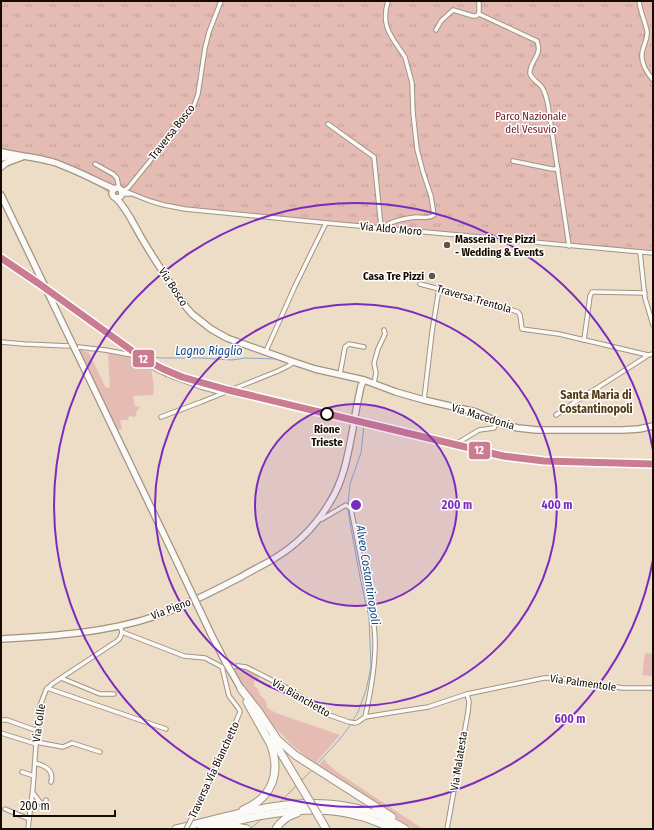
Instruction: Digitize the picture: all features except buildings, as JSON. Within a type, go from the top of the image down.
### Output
[{"type":"highway","points":[[241,689],[277,739],[295,755],[408,829]]},
{"type":"highway","points":[[241,689],[326,829]]},
{"type":"highway","points":[[175,829],[200,820],[236,812],[249,807],[266,795],[272,783],[275,768],[274,753],[269,740],[241,689]]},
{"type":"highway","points":[[201,829],[260,816],[283,805],[322,803],[363,810],[381,816],[405,829]]},
{"type":"highway","points":[[175,829],[273,810],[322,810],[341,812],[378,822],[392,829]]},
{"type":"highway","points":[[276,829],[285,818],[296,813],[310,812],[355,815]]},
{"type":"highway","points":[[217,829],[236,827],[247,829]]},
{"type":"main road","name":"Via Bosco","points":[[1,152],[37,157],[54,162],[121,193],[130,216],[141,236],[186,307],[192,314],[211,329],[222,335],[294,362],[315,369],[364,380]]},
{"type":"main road","name":"Via Bosco","points":[[1,158],[16,155]]},
{"type":"main road","points":[[1,167],[6,162],[26,156]]},
{"type":"main road","points":[[1,195],[178,564],[224,665],[232,673],[241,689]]},
{"type":"main road","name":"Via Macedonia","points":[[364,380],[396,392],[476,412],[505,425],[518,428],[538,430],[631,430],[653,426]]},
{"type":"main road","name":"Via Pigno","points":[[1,639],[82,633],[120,626],[155,616],[176,609],[276,558],[304,536],[318,520],[330,502],[340,482],[347,462],[361,386],[364,380]]},
{"type":"street","name":"Traversa Bosco","points":[[121,193],[128,188],[193,108],[198,94],[209,32],[221,1]]},
{"type":"street","points":[[387,228],[388,224],[391,222],[414,217],[431,217],[434,215],[431,196],[417,148],[412,113],[412,83],[406,57],[386,27],[385,14],[388,1]]},
{"type":"street","points":[[479,14],[480,1]]},
{"type":"street","points":[[638,1],[647,32],[642,61],[646,71],[653,80]]},
{"type":"street","points":[[436,30],[441,21],[453,10],[473,16],[479,14],[537,41],[539,50],[530,68],[530,74],[533,79],[540,84],[545,92],[569,246]]},
{"type":"street","points":[[328,124],[374,157],[381,228]]},
{"type":"street","points":[[512,161],[558,169]]},
{"type":"street","points":[[96,164],[117,178],[121,193]]},
{"type":"street","name":"Via Aldo Moro","points":[[121,193],[164,205],[181,208],[653,253]]},
{"type":"street","points":[[266,352],[295,286],[326,223]]},
{"type":"street","points":[[640,252],[644,293],[653,325]]},
{"type":"street","name":"Traversa Trentola","points":[[420,284],[485,301],[518,312],[520,315],[522,329],[559,334],[648,355],[653,354]]},
{"type":"street","points":[[424,400],[435,308],[439,289]]},
{"type":"street","points":[[584,340],[590,296],[592,292],[644,293]]},
{"type":"street","points":[[374,383],[376,373],[374,363],[378,349],[385,334],[384,330]]},
{"type":"street","points":[[1,342],[74,346],[132,355],[147,365],[168,375],[223,393]]},
{"type":"street","points":[[340,374],[346,347],[349,344],[364,347]]},
{"type":"street","points":[[556,415],[648,355]]},
{"type":"street","points":[[161,417],[278,371],[294,362]]},
{"type":"street","points":[[459,442],[479,430],[494,428],[497,421]]},
{"type":"street","name":"Via Pigno","points":[[318,520],[350,502]]},
{"type":"street","points":[[346,505],[351,509],[374,625],[374,672],[365,717]]},
{"type":"street","points":[[120,626],[122,632]]},
{"type":"street","name":"Via Bianchetto","points":[[122,632],[184,656],[205,658],[232,667],[238,666],[246,668],[291,690],[329,715],[349,722],[355,723],[365,717],[428,707],[467,694]]},
{"type":"street","name":"Via Colle","points":[[29,829],[40,706],[47,688],[117,641],[122,632]]},
{"type":"street","name":"Traversa Via Bianchetto","points":[[186,829],[241,714],[229,696],[224,665]]},
{"type":"street","name":"Via Palmentole","points":[[467,694],[550,677],[578,680],[618,688],[653,688]]},
{"type":"street","points":[[60,678],[100,694],[114,694]]},
{"type":"street","points":[[47,688],[166,729]]},
{"type":"street","name":"Via Malatesta","points":[[447,829],[468,712],[469,702],[467,694]]},
{"type":"street","points":[[1,720],[7,720],[38,731]]},
{"type":"street","points":[[1,733],[36,743],[63,747],[72,743],[100,752]]},
{"type":"street","points":[[35,762],[44,765],[49,770],[52,777],[51,782]]},
{"type":"street","points":[[22,772],[34,776]]},
{"type":"street","points":[[33,793],[43,806],[45,805],[46,800]]},
{"type":"street","points":[[5,808],[29,818]]},
{"type":"green space","name":"Parco Nazionale del Vesuvio","points":[[1,1],[653,1],[653,255],[521,243],[161,205],[126,195],[113,196],[90,181],[67,170],[34,159],[1,152]]},
{"type":"green space","points":[[78,349],[89,353],[106,388],[110,387],[109,352],[131,357],[151,368],[154,388],[153,395],[133,396],[135,406],[140,407],[135,417],[129,416],[128,420],[120,420],[122,429],[116,430]]},
{"type":"green space","points":[[645,653],[653,654],[653,676],[642,675]]},
{"type":"green space","points":[[241,668],[259,676],[258,679],[255,678],[254,686],[258,689],[260,695],[266,701],[267,708],[276,713],[340,735],[315,764],[291,744],[269,721],[249,695],[232,669]]},
{"type":"green space","points":[[324,759],[337,772],[423,829],[413,829],[318,766]]},
{"type":"waterway","name":"Lagno Riaglio","points":[[140,355],[161,358],[232,360],[245,358],[279,359]]},
{"type":"waterway","name":"Alveo Costantinopoli","points":[[348,504],[350,484],[361,453],[364,425]]},
{"type":"waterway","name":"Alveo Costantinopoli","points":[[348,509],[369,618],[371,667],[366,690],[358,712],[353,720]]},
{"type":"waterway","name":"Alveo Costantinopoli","points":[[316,765],[352,723]]},
{"type":"waterway","name":"Alveo Costantinopoli","points":[[301,781],[312,770]]},
{"type":"waterway","name":"Alveo Costantinopoli","points":[[280,802],[296,786]]},
{"type":"waterway","name":"Alveo Costantinopoli","points":[[250,829],[263,818]]},
{"type":"transit line","name":"12","points":[[1,258],[142,358],[182,377],[228,390],[503,456],[544,461],[653,464]]},
{"type":"place","name":"Masseria Tre Pizzi - Wedding & Events","points":[[447,245]]},
{"type":"place","name":"Casa Tre Pizzi","points":[[432,276]]},
{"type":"place","name":"Rione Trieste","points":[[327,414]]},
{"type":"district","name":"Santa Maria di Costantinopoli","points":[[596,402]]}]
